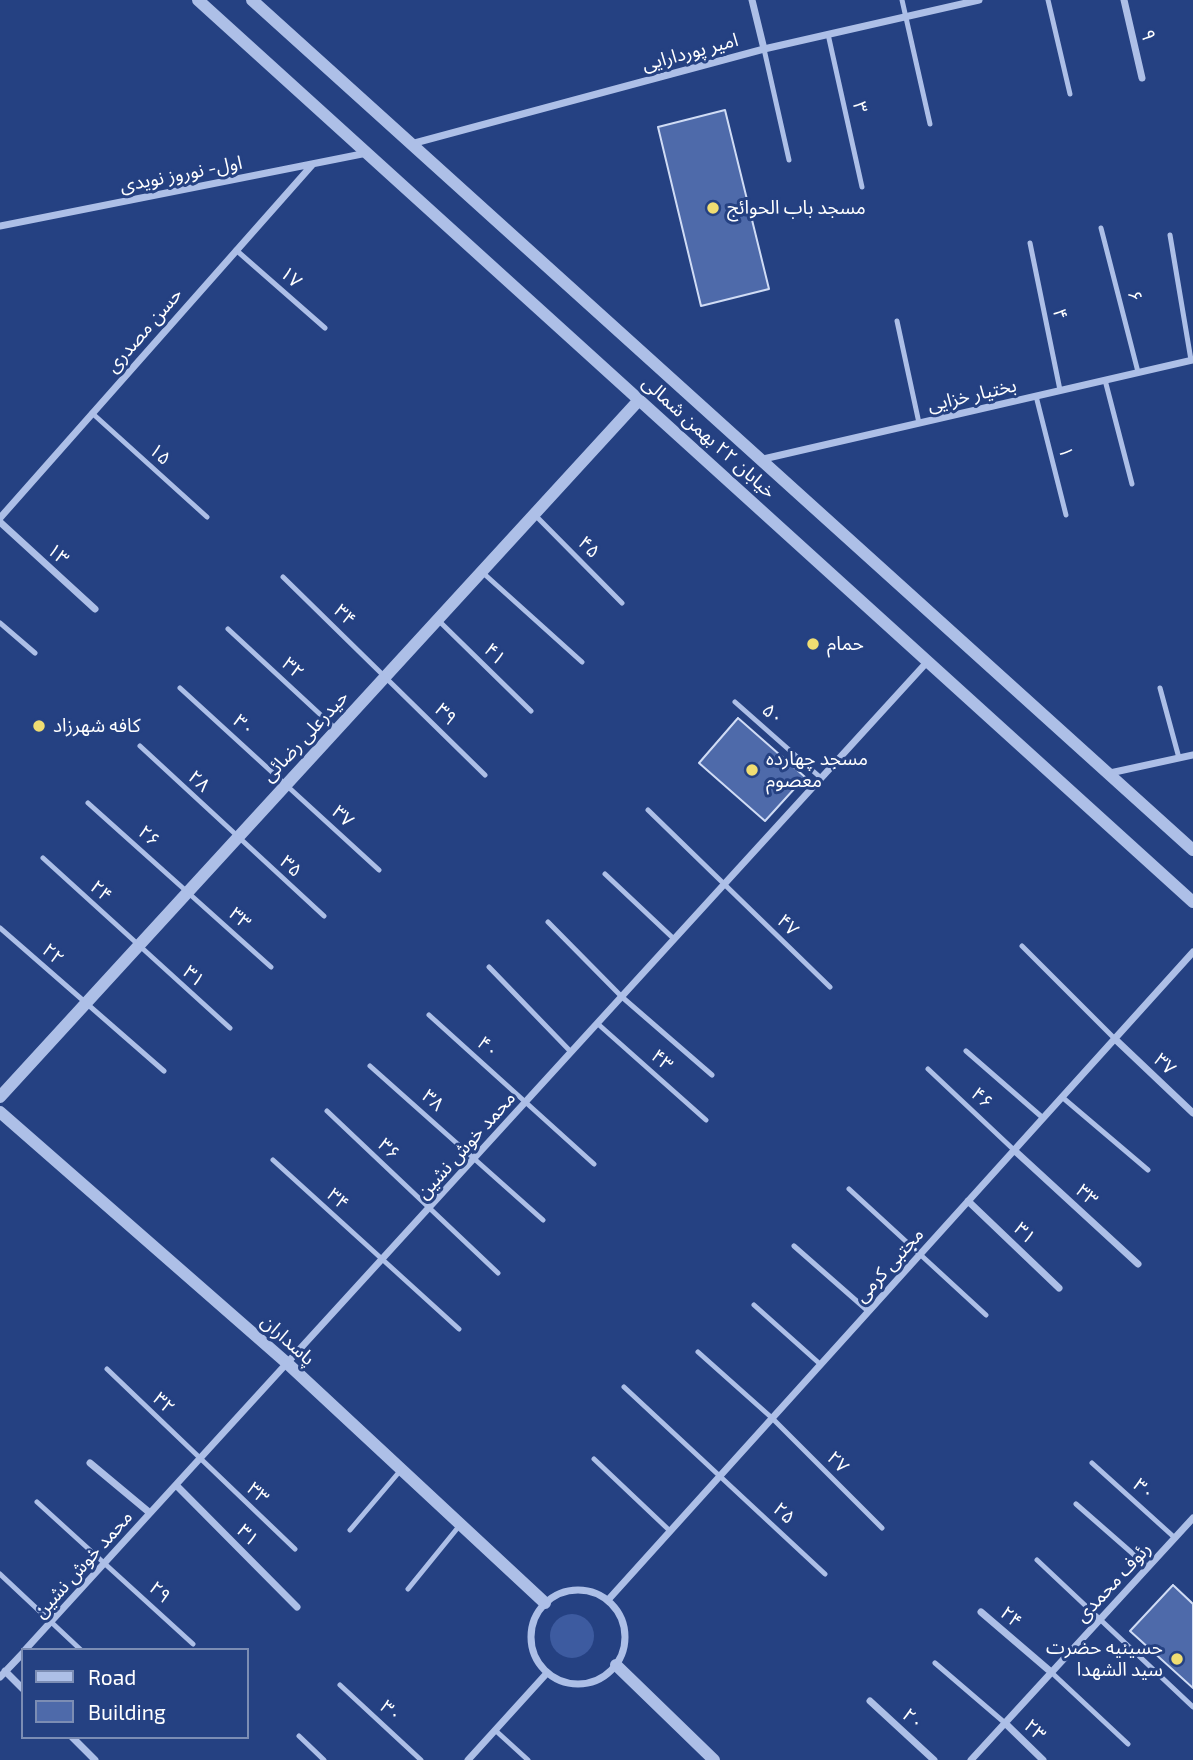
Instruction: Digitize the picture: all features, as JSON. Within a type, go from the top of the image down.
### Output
[{"type":"street","name":"خیابان ۲۲ بهمن شمالی","points":[[198,0],[1193,902]]},
{"type":"street","name":"خیابان ۲۲ بهمن شمالی","points":[[252,0],[758,460],[1193,850]]},
{"type":"street","points":[[752,0],[764,49]]},
{"type":"street","name":"امیر پوردارایی","points":[[411,144],[764,49],[979,0]]},
{"type":"street","name":"۹","points":[[1124,0],[1142,78]]},
{"type":"street","name":"اول- نوروز نویدی","points":[[0,226],[367,153]]},
{"type":"street","name":"حسن مصدری","points":[[0,520],[313,164]]},
{"type":"street","name":"بختیار خزایی","points":[[758,460],[1192,360]]},
{"type":"street","name":"حیدرعلی رضائی","points":[[0,1097],[639,400]]},
{"type":"street","name":"۱۳","points":[[0,520],[95,609]]},
{"type":"street","name":"محمد خوش نشین","points":[[27,1648],[928,661]]},
{"type":"street","points":[[1110,773],[1193,755]]},
{"type":"street","name":"مجتبی کرمی","points":[[608,1600],[1193,952]]},
{"type":"street","name":"۳۷","points":[[1115,1039],[1193,1113]]},
{"type":"street","name":"پاسداران","points":[[0,1112],[288,1364],[545,1603]]},
{"type":"street","name":"۳۳","points":[[1014,1150],[1138,1264]]},
{"type":"street","name":"۳۱","points":[[968,1201],[1059,1288]]},
{"type":"street","points":[[89,1463],[150,1513]]},
{"type":"street","name":"۳۱","points":[[176,1485],[297,1607]]},
{"type":"street","name":"رئوف محمدی","points":[[971,1760],[1193,1518]]},
{"type":"street","points":[[568,1591],[596,1592],[608,1600],[624,1624],[625,1645],[617,1665],[606,1676],[583,1684],[561,1682],[547,1673],[537,1661],[531,1631],[545,1603],[568,1591]]},
{"type":"street","name":"۲۴","points":[[981,1612],[1051,1672]]},
{"type":"street","name":"محمد خوش نشین","points":[[2,1672],[21,1654]]},
{"type":"street","points":[[617,1665],[714,1760]]},
{"type":"street","points":[[2,1672],[21,1687]]},
{"type":"street","points":[[468,1760],[547,1673]]},
{"type":"street","name":"۲۰","points":[[870,1701],[934,1760]]},
{"type":"street","name":"۲۳","points":[[1004,1723],[1043,1760]]},
{"type":"street","points":[[74,1739],[95,1760]]},
{"type":"lane","points":[[902,0],[930,124]]},
{"type":"lane","points":[[1048,0],[1069,94]]},
{"type":"lane","name":"۳","points":[[828,34],[862,187]]},
{"type":"lane","points":[[764,49],[789,160]]},
{"type":"lane","name":"۶","points":[[1101,228],[1138,372]]},
{"type":"lane","points":[[1170,235],[1192,360]]},
{"type":"lane","name":"۴","points":[[1030,243],[1060,390]]},
{"type":"lane","name":"۱۷","points":[[236,250],[325,328]]},
{"type":"lane","points":[[897,321],[919,423]]},
{"type":"lane","points":[[1105,380],[1132,484]]},
{"type":"lane","name":"۱","points":[[1036,396],[1066,515]]},
{"type":"lane","name":"۱۵","points":[[92,413],[207,517]]},
{"type":"lane","name":"۴۵","points":[[534,514],[622,603]]},
{"type":"lane","points":[[482,572],[582,662]]},
{"type":"lane","name":"۳۴","points":[[283,577],[386,677]]},
{"type":"lane","name":"۴۱","points":[[438,619],[531,712]]},
{"type":"lane","points":[[0,623],[35,653]]},
{"type":"lane","name":"۳۲","points":[[228,629],[337,730]]},
{"type":"lane","name":"۳۹","points":[[386,677],[485,775]]},
{"type":"lane","name":"۳۰","points":[[180,688],[286,785]]},
{"type":"lane","points":[[1160,688],[1179,758]]},
{"type":"lane","name":"۵۰","points":[[735,702],[821,778]]},
{"type":"lane","name":"۲۸","points":[[140,746],[237,838]]},
{"type":"lane","name":"۳۷","points":[[286,785],[379,870]]},
{"type":"lane","name":"۲۶","points":[[88,803],[189,892]]},
{"type":"lane","name":"۴۷","points":[[648,810],[830,987]]},
{"type":"lane","name":"۳۵","points":[[237,838],[324,916]]},
{"type":"lane","name":"۲۴","points":[[43,858],[138,947]]},
{"type":"lane","points":[[605,874],[674,939]]},
{"type":"lane","name":"۳۳","points":[[189,892],[271,967]]},
{"type":"lane","points":[[548,922],[622,997],[712,1074]]},
{"type":"lane","name":"۲۲","points":[[0,928],[86,1004]]},
{"type":"lane","points":[[1022,946],[1115,1039]]},
{"type":"lane","name":"۳۱","points":[[138,947],[230,1028]]},
{"type":"lane","points":[[489,967],[571,1052]]},
{"type":"lane","points":[[86,1004],[164,1071]]},
{"type":"lane","name":"۴۰","points":[[429,1015],[526,1102]]},
{"type":"lane","name":"۴۳","points":[[598,1024],[706,1120]]},
{"type":"lane","points":[[966,1051],[1043,1118]]},
{"type":"lane","name":"۳۸","points":[[370,1066],[475,1158]]},
{"type":"lane","name":"۴۶","points":[[928,1069],[1014,1150]]},
{"type":"lane","points":[[1062,1097],[1148,1170]]},
{"type":"lane","points":[[526,1102],[594,1164]]},
{"type":"lane","name":"۳۶","points":[[327,1111],[428,1210]]},
{"type":"lane","points":[[475,1158],[543,1220]]},
{"type":"lane","name":"۳۴","points":[[273,1160],[382,1261]]},
{"type":"lane","points":[[849,1189],[986,1315]]},
{"type":"lane","points":[[428,1210],[498,1273]]},
{"type":"lane","points":[[794,1246],[868,1311]]},
{"type":"lane","points":[[382,1261],[459,1329]]},
{"type":"lane","points":[[754,1305],[820,1364]]},
{"type":"lane","points":[[698,1352],[772,1418]]},
{"type":"lane","name":"۳۲","points":[[107,1370],[200,1460]]},
{"type":"lane","points":[[624,1387],[720,1475]]},
{"type":"lane","name":"۲۷","points":[[772,1418],[882,1528]]},
{"type":"lane","points":[[594,1459],[670,1531]]},
{"type":"lane","name":"۳۳","points":[[200,1460],[295,1549]]},
{"type":"lane","name":"۳۰","points":[[1092,1463],[1175,1538]]},
{"type":"lane","points":[[350,1530],[401,1470]]},
{"type":"lane","name":"۲۵","points":[[720,1475],[825,1574]]},
{"type":"lane","points":[[37,1502],[105,1563]]},
{"type":"lane","points":[[1076,1504],[1148,1567]]},
{"type":"lane","points":[[408,1589],[460,1525]]},
{"type":"lane","points":[[1037,1560],[1193,1707]]},
{"type":"lane","name":"۲۹","points":[[105,1563],[193,1644]]},
{"type":"lane","points":[[0,1574],[79,1648]]},
{"type":"lane","points":[[936,1663],[1004,1723]]},
{"type":"lane","points":[[1051,1672],[1128,1744]]},
{"type":"lane","name":"۳۰","points":[[340,1685],[421,1760]]},
{"type":"lane","points":[[495,1730],[528,1760]]},
{"type":"lane","points":[[299,1736],[324,1760]]},
{"type":"shaded area","points":[[572,1614],[588,1620],[594,1636],[588,1652],[572,1658],[556,1652],[550,1636],[556,1620]]},
{"type":"building","name":"مسجد باب الحوائج","points":[[725,110],[769,289],[701,306],[658,127]]},
{"type":"building","name":"مسجد چهارده معصوم","points":[[738,718],[805,777],[765,821],[699,763]]},
{"type":"building","name":"حسینیه حضرت سید الشهدا","points":[[1173,1585],[1193,1604],[1193,1688],[1130,1631]]},
{"type":"place","name":"مسجد باب الحوائج","points":[[713,208]]},
{"type":"place","name":"حمام","points":[[813,644]]},
{"type":"place","name":"کافه شهرزاد","points":[[39,726]]},
{"type":"place","name":"مسجد چهارده معصوم","points":[[752,770]]},
{"type":"place","name":"حسینیه حضرت سید الشهدا","points":[[1177,1659]]}]
